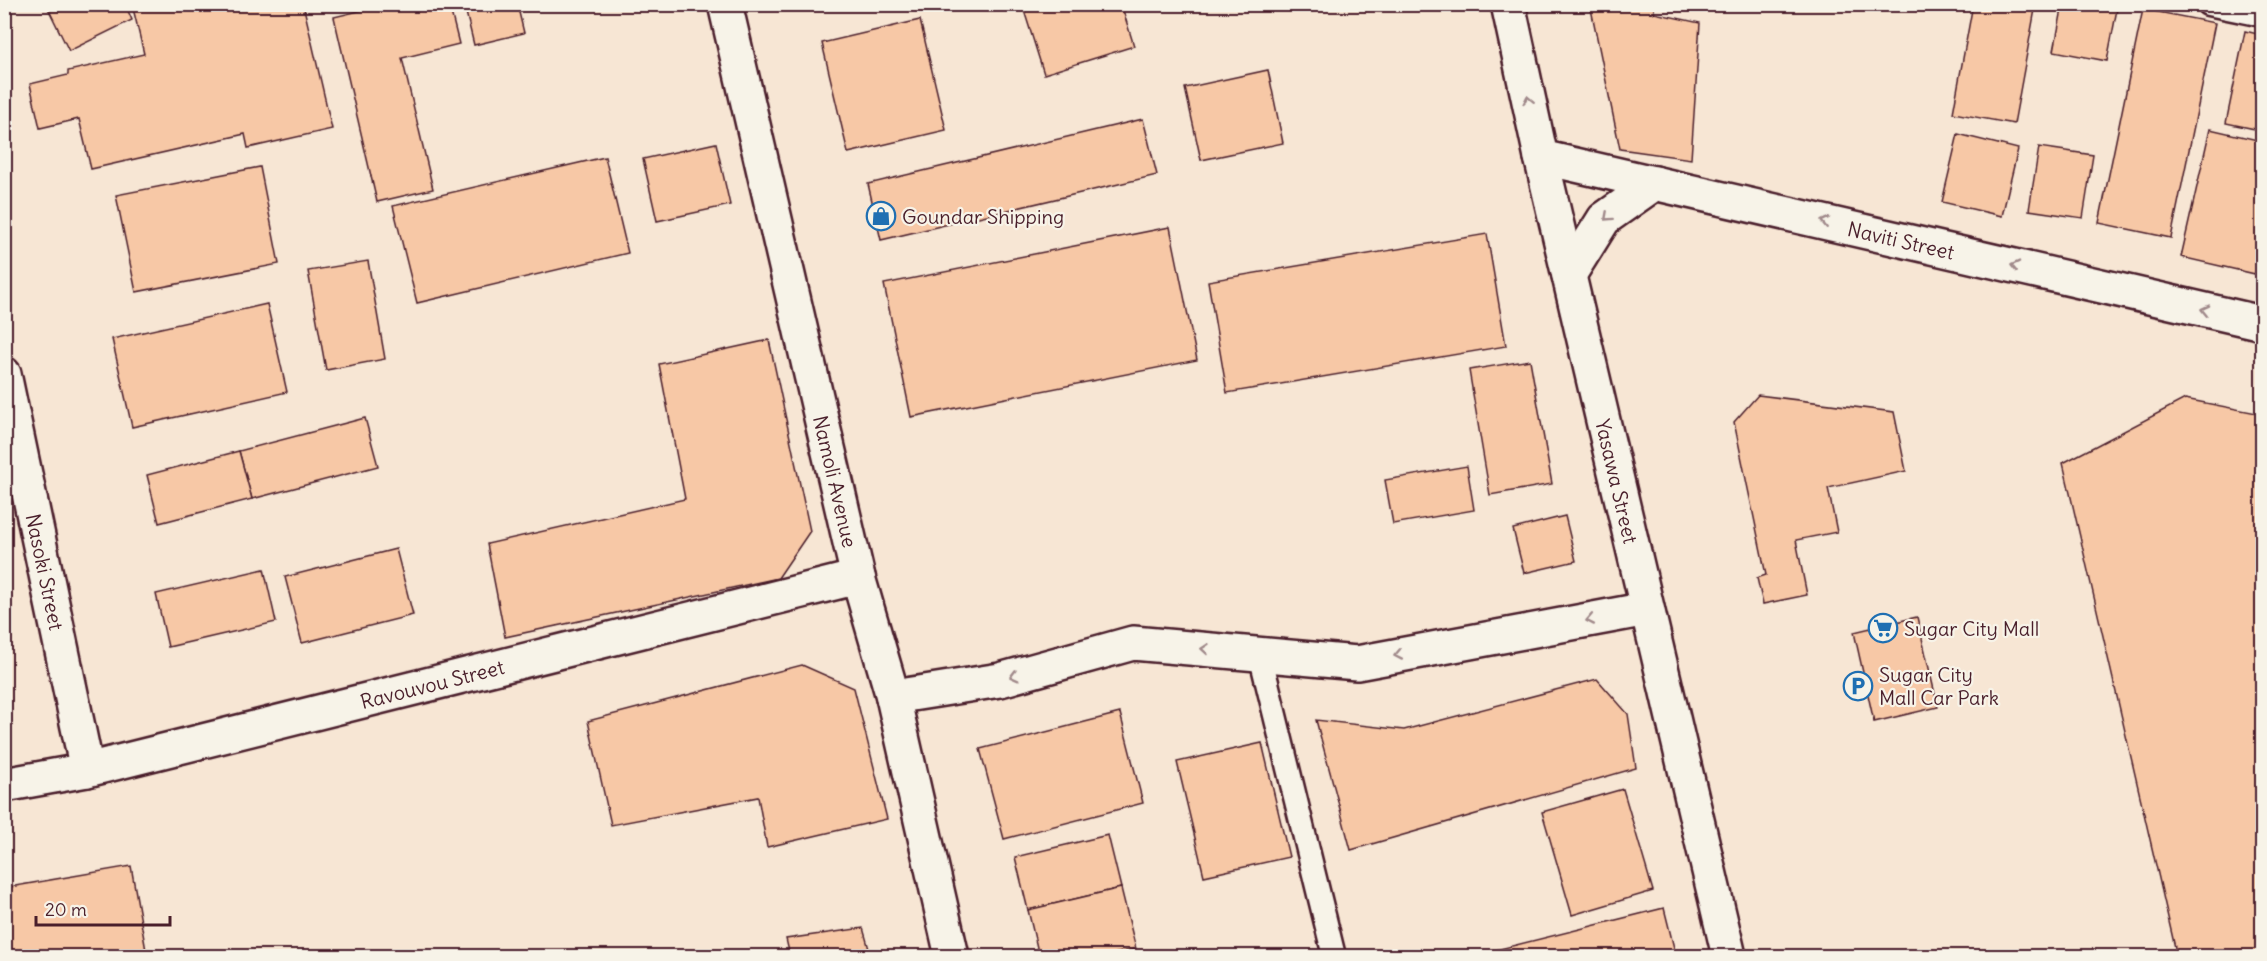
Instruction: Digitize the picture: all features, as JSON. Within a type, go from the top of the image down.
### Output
[{"type":"street","name":"Namoli Avenue","points":[[725,4],[858,577],[893,696],[952,957]]},
{"type":"street","name":"Yasawa Street","points":[[1508,4],[1541,157],[1729,957]]},
{"type":"street","name":"Naviti Street","points":[[1541,157],[2262,323]]},
{"type":"street","points":[[1569,275],[1604,219],[1655,183]]},
{"type":"street","name":"Nasoki Street","points":[[4,374],[87,770]]},
{"type":"street","name":"Ravouvou Street","points":[[4,785],[87,770],[858,577]]},
{"type":"street","points":[[893,696],[1000,680],[1133,643],[1357,663],[1647,609]]},
{"type":"lane","points":[[2208,4],[2262,15]]},
{"type":"lane","points":[[1260,654],[1334,957]]},
{"type":"building","points":[[46,4],[125,4],[132,20],[69,51]]},
{"type":"building","points":[[132,4],[303,4],[332,129],[248,148],[245,134],[91,169],[79,119],[40,128],[30,84],[68,75],[68,71],[144,54]]},
{"type":"building","points":[[388,4],[449,4],[459,44],[402,58],[433,189],[377,202],[334,17]]},
{"type":"building","points":[[464,4],[517,4],[524,33],[474,45]]},
{"type":"building","points":[[1022,4],[1121,4],[1134,46],[1044,74]]},
{"type":"building","points":[[1590,4],[1654,4],[1654,13],[1700,23],[1691,159],[1620,149]]},
{"type":"building","points":[[1973,4],[2036,4],[2014,124],[1953,113]]},
{"type":"building","points":[[2063,4],[2118,4],[2107,61],[2054,51]]},
{"type":"building","points":[[2143,9],[2215,23],[2171,238],[2099,223]]},
{"type":"building","points":[[920,20],[946,130],[848,153],[822,43]]},
{"type":"building","points":[[2245,31],[2262,35],[2262,91],[2255,129],[2226,123]]},
{"type":"building","points":[[1268,70],[1283,143],[1201,160],[1185,88]]},
{"type":"building","points":[[1143,119],[1157,175],[881,240],[868,184]]},
{"type":"building","points":[[2210,129],[2262,141],[2262,241],[2255,274],[2181,257]]},
{"type":"building","points":[[1958,134],[2018,149],[2002,216],[1942,202]]},
{"type":"building","points":[[716,143],[730,205],[657,221],[643,159]]},
{"type":"building","points":[[2039,147],[2093,155],[2083,218],[2029,210]]},
{"type":"building","points":[[605,157],[628,253],[417,303],[393,206]]},
{"type":"building","points":[[260,167],[279,264],[136,292],[116,195]]},
{"type":"building","points":[[1170,227],[1197,360],[911,417],[884,284]]},
{"type":"building","points":[[1487,234],[1506,346],[1227,393],[1208,281]]},
{"type":"building","points":[[368,261],[385,359],[326,370],[308,271]]},
{"type":"building","points":[[267,304],[287,392],[132,427],[112,339]]},
{"type":"building","points":[[769,340],[810,531],[778,578],[505,637],[487,544],[685,499],[659,364]]},
{"type":"building","points":[[1530,360],[1552,484],[1490,495],[1469,370]]},
{"type":"building","points":[[1758,395],[1894,412],[1906,471],[1828,488],[1837,532],[1796,540],[1807,595],[1763,604],[1757,578],[1766,575],[1734,422]]},
{"type":"building","points":[[2185,399],[2262,414],[2262,956],[2202,956],[2176,952],[2063,463]]},
{"type":"building","points":[[365,418],[378,466],[252,499],[239,451]]},
{"type":"building","points":[[239,451],[252,499],[159,523],[147,475]]},
{"type":"building","points":[[1467,466],[1474,510],[1393,524],[1385,480]]},
{"type":"building","points":[[1565,516],[1576,561],[1524,573],[1513,529]]},
{"type":"building","points":[[396,549],[413,615],[302,643],[285,577]]},
{"type":"building","points":[[264,569],[276,622],[168,647],[156,594]]},
{"type":"building","points":[[1917,617],[1938,707],[1874,722],[1854,632]]},
{"type":"building","points":[[802,665],[854,688],[887,819],[767,847],[758,797],[611,825],[588,721]]},
{"type":"building","points":[[1597,679],[1628,714],[1636,768],[1351,850],[1316,720],[1404,730]]},
{"type":"building","points":[[1120,713],[1143,803],[1004,839],[980,749]]},
{"type":"building","points":[[1262,743],[1289,857],[1204,876],[1177,762]]},
{"type":"building","points":[[1623,789],[1653,891],[1572,915],[1542,812]]},
{"type":"building","points":[[1108,835],[1121,888],[1028,910],[1015,857]]},
{"type":"building","points":[[131,866],[147,956],[4,956],[4,888]]},
{"type":"building","points":[[1121,888],[1136,949],[1104,956],[1039,956],[1028,910]]},
{"type":"building","points":[[1664,908],[1676,956],[1472,956]]},
{"type":"building","points":[[863,928],[871,956],[790,956],[786,939]]},
{"type":"place","name":"Goundar Shipping","points":[[881,216]]},
{"type":"place","name":"Sugar City Mall","points":[[1883,628]]},
{"type":"place","name":"Sugar City Mall Car Park","points":[[1858,686]]}]
